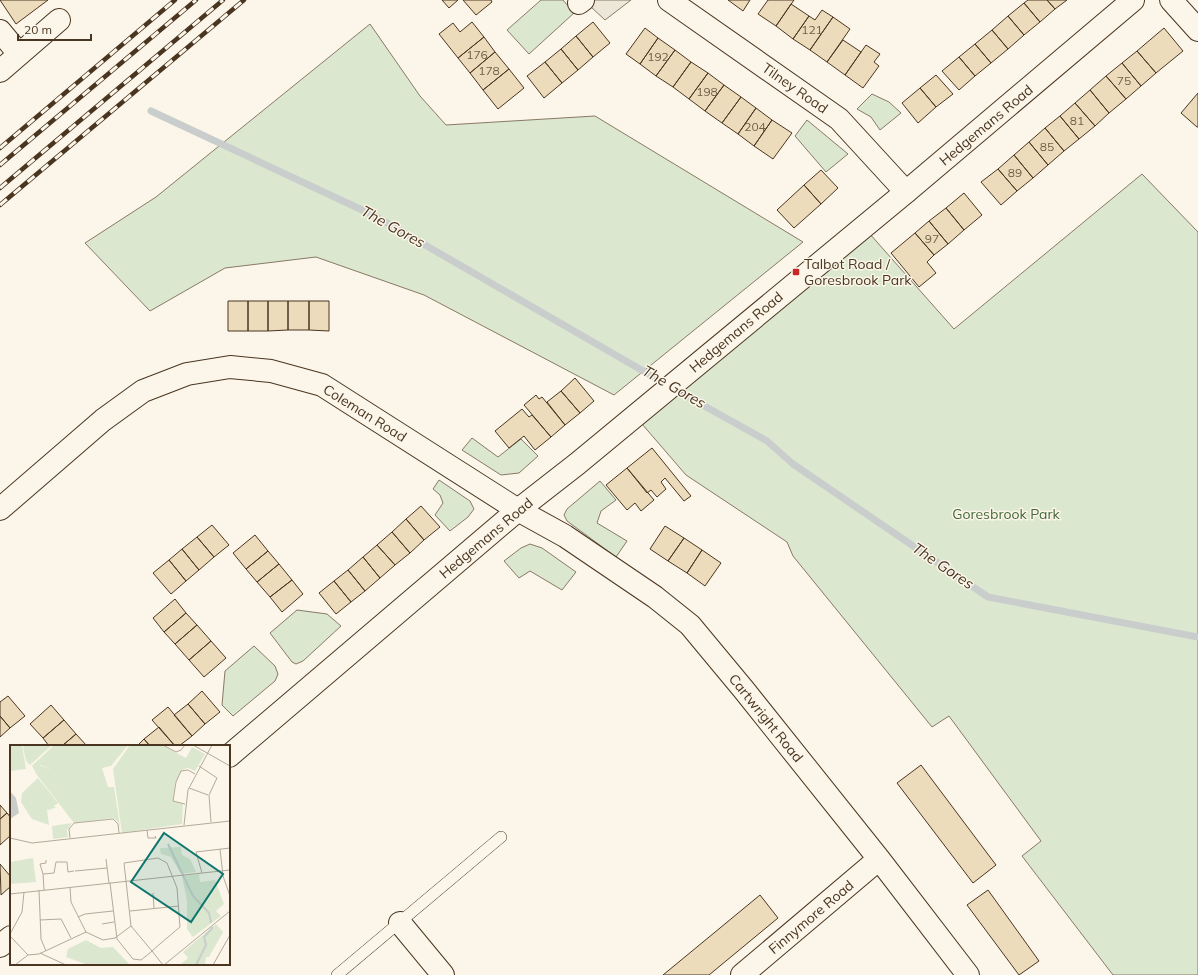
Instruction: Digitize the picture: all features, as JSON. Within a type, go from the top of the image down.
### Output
[{"type":"street","name":"Tilney Road","points":[[669,0],[840,119],[906,192]]},
{"type":"street","name":"Hedgemans Road","points":[[230,755],[518,510],[577,464],[906,192],[1133,0]]},
{"type":"street","points":[[1171,0],[1198,30]]},
{"type":"street","points":[[0,71],[59,20]]},
{"type":"street","points":[[0,31],[19,54]]},
{"type":"street","name":"Coleman Road","points":[[0,509],[103,420],[143,391],[187,374],[230,367],[271,371],[322,385],[518,510]]},
{"type":"street","name":"Cartwright Road","points":[[518,510],[565,536],[690,625],[879,859],[968,975]]},
{"type":"street","name":"Finnymore Road","points":[[742,975],[879,859]]},
{"type":"street","points":[[400,923],[443,975]]},
{"type":"street","points":[[0,946],[10,938]]},
{"type":"lane","points":[[337,975],[501,837]]},
{"type":"green space","points":[[541,0],[563,0],[574,13],[529,54],[507,30]]},
{"type":"green space","points":[[370,24],[420,96],[446,125],[595,116],[803,242],[614,395],[424,295],[316,257],[225,268],[150,311],[85,243],[156,197]]},
{"type":"green space","points":[[872,94],[889,102],[901,113],[880,130],[871,117],[857,109]]},
{"type":"green space","points":[[807,120],[848,154],[826,172],[795,136]]},
{"type":"green space","name":"Goresbrook Park","points":[[1142,174],[1198,232],[1198,975],[1113,975],[1022,856],[1041,841],[949,716],[932,727],[793,556],[787,542],[686,475],[642,424],[869,233],[954,329]]},
{"type":"green space","points":[[472,438],[498,457],[521,439],[538,456],[519,473],[501,475],[462,450]]},
{"type":"green space","points":[[439,480],[470,501],[474,509],[468,517],[450,531],[435,515],[443,503],[440,495],[433,489]]},
{"type":"green space","points":[[600,481],[616,500],[601,511],[597,523],[627,541],[616,557],[567,521],[564,515],[567,509]]},
{"type":"green space","points":[[530,544],[542,548],[576,572],[562,590],[530,571],[519,578],[504,561],[521,548]]},
{"type":"green space","points":[[297,610],[327,614],[341,626],[303,661],[296,664],[292,662],[270,633]]},
{"type":"green space","points":[[254,646],[275,666],[278,674],[275,681],[233,716],[222,705],[225,671]]},
{"type":"shaded area","points":[[577,0],[631,0],[605,20],[590,6]]},
{"type":"building","points":[[0,0],[48,0],[16,24]]},
{"type":"building","points":[[442,0],[458,0],[449,8]]},
{"type":"building","points":[[463,0],[491,0],[492,2],[476,15]]},
{"type":"building","points":[[728,0],[750,0],[743,11]]},
{"type":"building","points":[[768,0],[794,0],[776,26],[758,14]]},
{"type":"building","points":[[1028,0],[1047,0],[1055,9],[1040,22],[1024,3]]},
{"type":"building","points":[[1047,0],[1067,0],[1055,9]]},
{"type":"building","points":[[1024,3],[1040,22],[1024,35],[1008,16]]},
{"type":"building","points":[[791,4],[809,16],[793,39],[776,26]]},
{"type":"building","points":[[822,10],[833,17],[810,50],[793,39],[809,16],[815,20]]},
{"type":"building","points":[[1008,16],[1024,35],[1008,49],[992,30]]},
{"type":"building","points":[[833,17],[850,29],[827,62],[810,50]]},
{"type":"building","points":[[472,22],[484,37],[458,58],[439,34],[453,23],[460,32]]},
{"type":"building","points":[[593,22],[610,43],[593,57],[576,36]]},
{"type":"building","points":[[645,28],[658,38],[640,64],[626,54]]},
{"type":"building","points":[[1164,28],[1183,51],[1156,73],[1137,51]]},
{"type":"building","points":[[992,30],[1008,49],[991,63],[975,44]]},
{"type":"building","points":[[576,36],[593,57],[578,70],[561,49]]},
{"type":"building","points":[[484,37],[495,52],[470,73],[458,58]]},
{"type":"building","points":[[658,38],[675,50],[656,76],[640,64]]},
{"type":"building","points":[[843,40],[861,52],[845,75],[827,62]]},
{"type":"building","points":[[975,44],[991,63],[975,76],[959,57]]},
{"type":"building","points":[[866,45],[880,54],[874,62],[879,66],[863,88],[845,75]]},
{"type":"building","points":[[561,49],[578,70],[562,83],[545,62]]},
{"type":"building","points":[[675,50],[691,62],[673,87],[656,76]]},
{"type":"building","points":[[1137,51],[1156,73],[1141,86],[1122,63]]},
{"type":"building","points":[[495,52],[509,69],[483,90],[470,73]]},
{"type":"building","points":[[959,57],[975,76],[959,90],[942,71]]},
{"type":"building","points":[[545,62],[562,83],[544,98],[527,76]]},
{"type":"building","points":[[691,62],[708,73],[689,99],[673,87]]},
{"type":"building","points":[[1122,63],[1141,86],[1126,99],[1106,76]]},
{"type":"building","points":[[509,69],[524,88],[498,109],[483,90]]},
{"type":"building","points":[[708,73],[724,85],[705,111],[689,99]]},
{"type":"building","points":[[936,75],[953,94],[936,107],[920,88]]},
{"type":"building","points":[[1106,76],[1126,99],[1109,113],[1090,90]]},
{"type":"building","points":[[724,85],[741,97],[722,123],[705,111]]},
{"type":"building","points":[[920,88],[936,107],[918,123],[902,103]]},
{"type":"building","points":[[1090,90],[1109,113],[1095,126],[1075,103]]},
{"type":"building","points":[[1198,93],[1198,127],[1197,127],[1181,113]]},
{"type":"building","points":[[741,97],[756,108],[738,134],[722,123]]},
{"type":"building","points":[[1075,103],[1095,126],[1079,139],[1060,116]]},
{"type":"building","points":[[756,108],[772,120],[754,146],[738,134]]},
{"type":"building","points":[[1060,116],[1079,139],[1064,151],[1045,128]]},
{"type":"building","points":[[772,120],[792,133],[773,159],[754,146]]},
{"type":"building","points":[[1045,128],[1064,151],[1048,165],[1029,142]]},
{"type":"building","points":[[1029,142],[1048,165],[1033,178],[1014,155]]},
{"type":"building","points":[[1014,155],[1033,178],[1017,191],[998,169]]},
{"type":"building","points":[[998,169],[1017,191],[1001,205],[981,182]]},
{"type":"building","points":[[821,170],[838,188],[821,204],[804,185]]},
{"type":"building","points":[[804,185],[821,204],[794,228],[777,210]]},
{"type":"building","points":[[964,193],[982,215],[964,230],[946,208]]},
{"type":"building","points":[[946,208],[964,230],[948,244],[929,221]]},
{"type":"building","points":[[929,221],[948,244],[934,255],[915,233]]},
{"type":"building","points":[[915,233],[934,255],[927,262],[936,273],[919,287],[891,253]]},
{"type":"building","points":[[228,301],[248,301],[248,331],[228,331]]},
{"type":"building","points":[[248,301],[268,301],[268,331],[248,331]]},
{"type":"building","points":[[268,301],[288,301],[288,330],[268,331]]},
{"type":"building","points":[[288,301],[309,301],[309,330],[288,330]]},
{"type":"building","points":[[309,301],[329,301],[329,331],[309,330]]},
{"type":"building","points":[[575,378],[594,401],[580,413],[561,391]]},
{"type":"building","points":[[561,391],[580,413],[565,425],[547,402]]},
{"type":"building","points":[[536,395],[539,399],[542,397],[565,425],[551,437],[524,405]]},
{"type":"building","points":[[522,409],[529,417],[532,415],[551,437],[535,450],[524,436],[509,448],[495,431]]},
{"type":"building","points":[[652,448],[691,496],[684,501],[665,478],[661,482],[666,489],[657,497],[651,490],[647,493],[627,468]]},
{"type":"building","points":[[627,468],[654,500],[641,511],[635,503],[627,510],[606,485]]},
{"type":"building","points":[[421,506],[440,527],[424,540],[406,519]]},
{"type":"building","points":[[406,519],[424,540],[410,553],[392,532]]},
{"type":"building","points":[[212,525],[229,545],[214,557],[197,537]]},
{"type":"building","points":[[665,526],[684,538],[668,561],[650,549]]},
{"type":"building","points":[[392,532],[410,553],[395,565],[377,545]]},
{"type":"building","points":[[255,535],[268,551],[246,569],[233,553]]},
{"type":"building","points":[[197,537],[214,557],[199,570],[182,549]]},
{"type":"building","points":[[684,538],[702,550],[687,573],[668,561]]},
{"type":"building","points":[[377,545],[395,565],[380,578],[363,557]]},
{"type":"building","points":[[182,549],[199,570],[186,581],[169,560]]},
{"type":"building","points":[[702,550],[721,563],[705,586],[687,573]]},
{"type":"building","points":[[268,551],[279,564],[257,582],[246,569]]},
{"type":"building","points":[[363,557],[380,578],[365,591],[348,570]]},
{"type":"building","points":[[169,560],[186,581],[171,594],[153,573]]},
{"type":"building","points":[[279,564],[292,580],[270,597],[257,582]]},
{"type":"building","points":[[348,570],[365,591],[351,602],[334,581]]},
{"type":"building","points":[[292,580],[303,594],[282,612],[270,597]]},
{"type":"building","points":[[334,581],[351,602],[336,614],[319,593]]},
{"type":"building","points":[[175,599],[186,613],[164,632],[153,618]]},
{"type":"building","points":[[186,613],[197,625],[175,644],[164,632]]},
{"type":"building","points":[[197,625],[211,641],[189,660],[175,644]]},
{"type":"building","points":[[211,641],[226,658],[204,677],[189,660]]},
{"type":"building","points":[[202,691],[220,712],[205,724],[188,704]]},
{"type":"building","points":[[8,696],[25,716],[10,728],[0,716],[0,702]]},
{"type":"building","points":[[188,704],[205,724],[192,736],[174,715]]},
{"type":"building","points":[[51,705],[64,720],[43,738],[30,724]]},
{"type":"building","points":[[168,707],[192,736],[180,745],[174,745],[152,720]]},
{"type":"building","points":[[0,716],[10,728],[0,737]]},
{"type":"building","points":[[64,720],[76,734],[63,745],[48,745],[43,738]]},
{"type":"building","points":[[159,727],[174,745],[149,745],[144,739]]},
{"type":"building","points":[[76,734],[86,745],[63,745]]},
{"type":"building","points":[[144,739],[149,745],[138,745]]},
{"type":"building","points":[[921,765],[996,865],[973,883],[897,783]]},
{"type":"building","points":[[0,805],[7,813],[0,819]]},
{"type":"building","points":[[7,813],[10,817],[10,836],[0,845],[0,819]]},
{"type":"building","points":[[0,864],[10,876],[10,887],[1,895]]},
{"type":"building","points":[[988,890],[1039,961],[1019,975],[967,905]]},
{"type":"building","points":[[760,895],[778,918],[709,975],[663,975]]},
{"type":"waterway","name":"The Gores","points":[[151,111],[375,216],[767,441],[793,464],[988,597],[1198,637]]},
{"type":"railway","points":[[0,148],[175,0]]},
{"type":"railway","points":[[0,165],[196,0]]},
{"type":"railway","points":[[0,188],[223,0]]},
{"type":"railway","points":[[0,205],[244,0]]},
{"type":"place","name":"Talbot Road / Goresbrook Park","points":[[796,272]]}]
